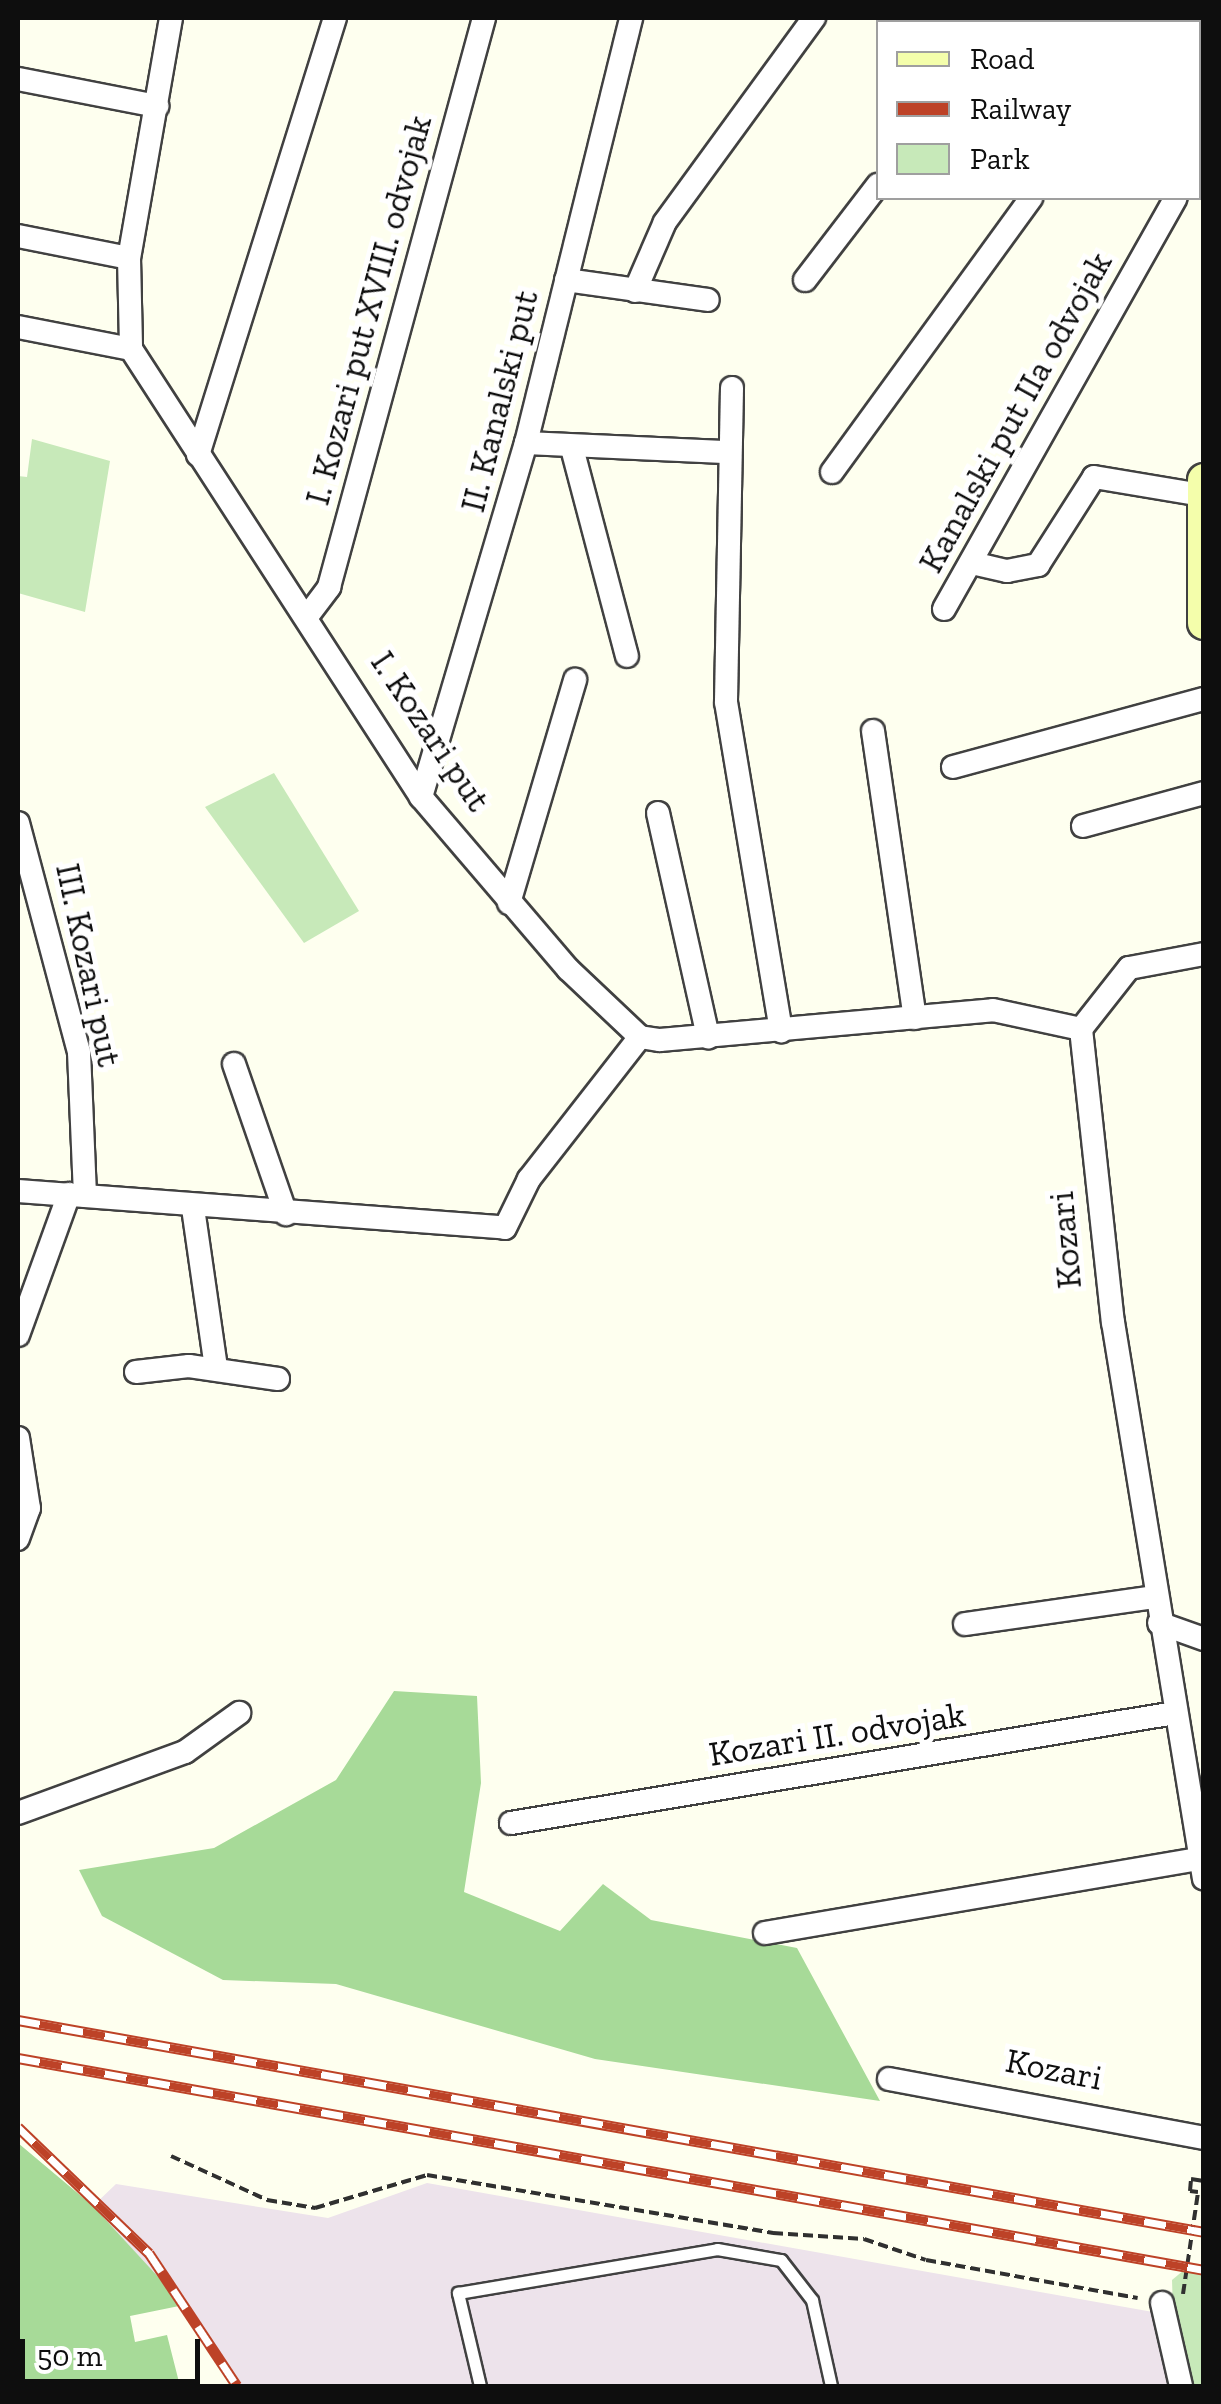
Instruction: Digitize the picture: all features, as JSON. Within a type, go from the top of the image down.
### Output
[{"type":"street","points":[[18,327],[131,348],[130,258],[172,18]]},
{"type":"street","points":[[198,455],[335,18]]},
{"type":"street","name":"I. Kozari put XVIII. odvojak","points":[[308,614],[328,588],[484,18]]},
{"type":"street","points":[[635,291],[665,222],[814,18]]},
{"type":"street","name":"II. Kanalski put","points":[[420,798],[526,443],[626,19]]},
{"type":"street","points":[[18,79],[156,106]]},
{"type":"street","points":[[805,280],[876,188]]},
{"type":"street","points":[[832,472],[1031,200]]},
{"type":"street","name":"Kanalski put IIa odvojak","points":[[944,609],[1175,200]]},
{"type":"street","points":[[18,236],[130,258]]},
{"type":"street","points":[[566,280],[708,300]]},
{"type":"street","name":"I. Kozari put","points":[[131,348],[198,455],[308,614],[420,798],[509,903],[640,1037]]},
{"type":"street","points":[[732,388],[724,452],[733,778],[781,1032]]},
{"type":"street","points":[[526,443],[724,452]]},
{"type":"street","points":[[572,448],[627,656]]},
{"type":"street","points":[[972,564],[1038,565],[1094,476],[1203,487],[1200,582],[1204,623]]},
{"type":"street","points":[[509,903],[574,680]]},
{"type":"street","points":[[953,768],[1204,699]]},
{"type":"street","points":[[874,731],[916,1018]]},
{"type":"street","points":[[1083,826],[1204,793]]},
{"type":"street","points":[[658,813],[708,1037]]},
{"type":"street","name":"III. Kozari put","points":[[18,823],[79,1052],[77,1195]]},
{"type":"street","points":[[18,1191],[194,1208],[505,1228],[529,1179],[640,1037],[781,1032],[993,1010],[1081,1030],[1129,968],[1204,954]]},
{"type":"street","name":"Kozari","points":[[764,1933],[1202,1869],[1198,1805],[1175,1713],[1155,1597],[1081,1030]]},
{"type":"street","points":[[234,1064],[286,1214]]},
{"type":"street","points":[[18,1335],[77,1195]]},
{"type":"street","points":[[194,1208],[216,1368]]},
{"type":"street","points":[[136,1372],[216,1368],[278,1380]]},
{"type":"street","points":[[18,1438],[30,1508],[18,1539]]},
{"type":"street","points":[[965,1624],[1155,1597]]},
{"type":"street","points":[[1160,1623],[1204,1639]]},
{"type":"street","name":"Kozari II. odvojak","points":[[511,1823],[1175,1713]]},
{"type":"street","points":[[18,1813],[185,1752],[239,1714]]},
{"type":"street","name":"Kozari","points":[[889,2079],[1204,2138]]},
{"type":"street","points":[[1162,2303],[1181,2386]]},
{"type":"lane","points":[[480,2386],[458,2293],[717,2249],[781,2260],[812,2300],[832,2386]]},
{"type":"path","points":[[171,2156],[267,2200],[315,2208],[426,2176],[474,2181],[773,2234],[864,2239],[926,2260],[1162,2303],[1165,2292],[1188,2295],[1192,2283],[1178,2282],[1198,2192],[1190,2191],[1191,2179],[1204,2180]]},
{"type":"shaded area","points":[[427,2183],[1153,2312],[1170,2386],[232,2386],[183,2305],[93,2206],[116,2184],[328,2218]]},
{"type":"green space","points":[[32,439],[110,461],[85,612],[18,593],[18,476],[27,477]]},
{"type":"green space","points":[[274,773],[359,911],[304,943],[205,807]]},
{"type":"green space","points":[[394,1691],[477,1696],[481,1783],[464,1892],[560,1931],[603,1884],[651,1920],[797,1948],[880,2101],[595,2059],[336,1984],[223,1980],[102,1916],[79,1870],[214,1848],[336,1780]]},
{"type":"green space","points":[[18,2143],[93,2206],[184,2305],[130,2316],[135,2342],[167,2335],[180,2386],[18,2386]]},
{"type":"green space","points":[[1184,2270],[1203,2274],[1203,2386],[1187,2386],[1173,2312],[1172,2280]]},
{"type":"railway","points":[[18,2020],[1204,2232]]},
{"type":"railway","points":[[18,2058],[1204,2270]]},
{"type":"railway","points":[[18,2127],[149,2253],[237,2386]]}]
